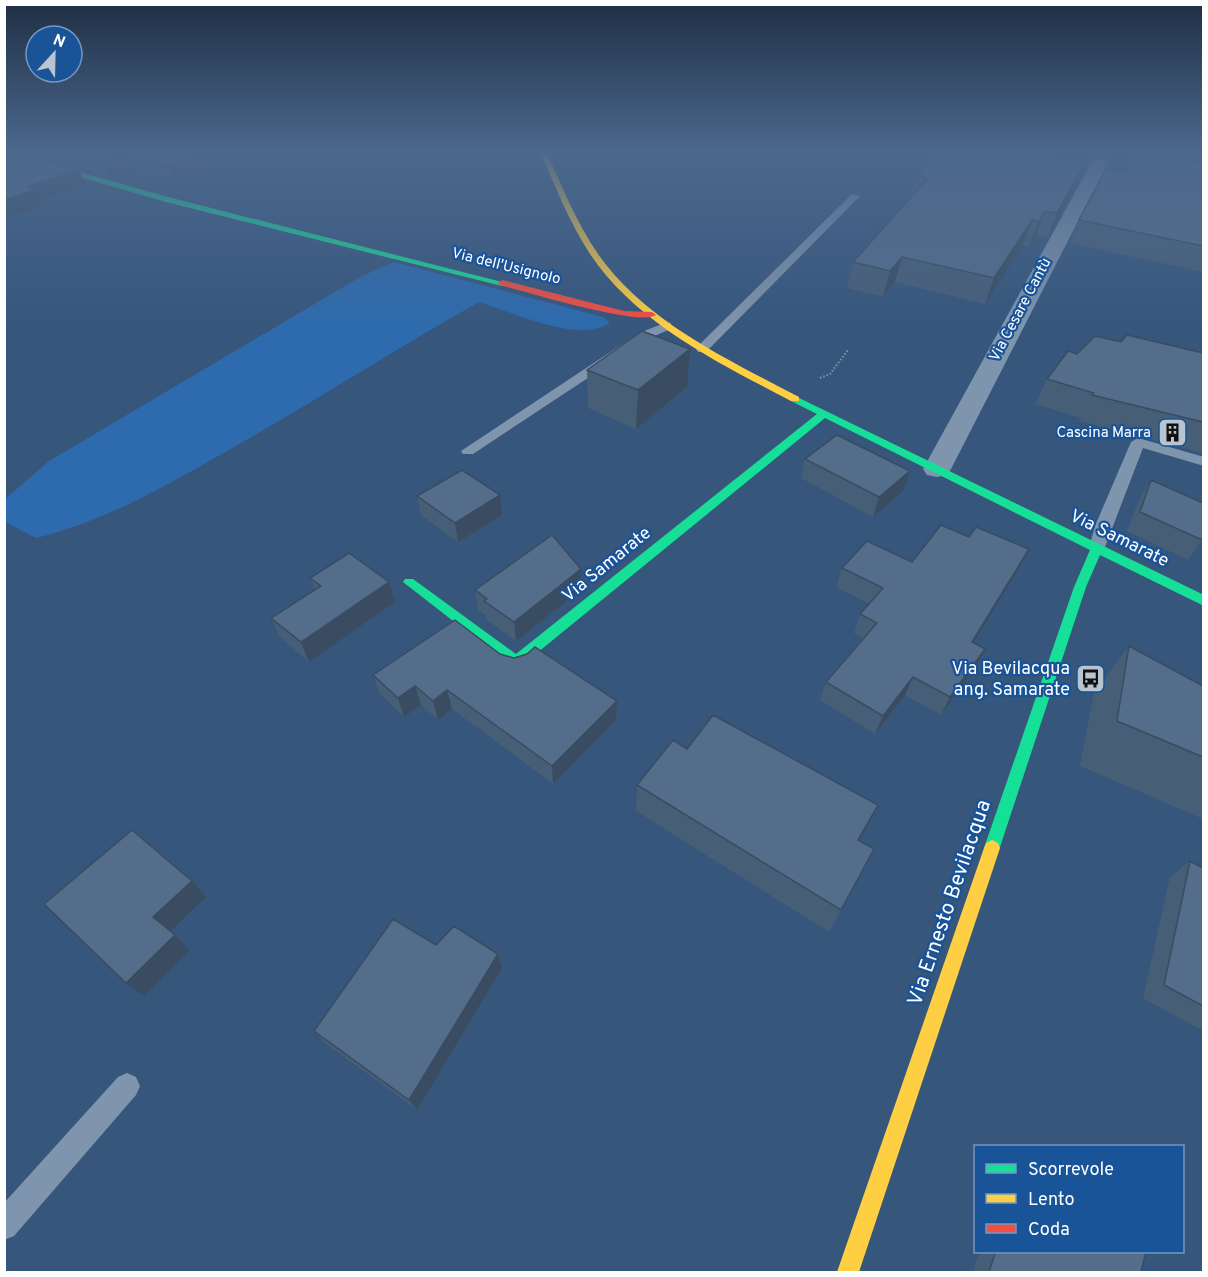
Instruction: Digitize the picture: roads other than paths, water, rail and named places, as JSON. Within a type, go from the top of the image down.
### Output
[{"type":"street","name":"Via dell'Usignolo","points":[[210,211],[624,314],[652,315]]},
{"type":"street","name":"Via Samarate","points":[[572,211],[588,244],[610,275],[652,315],[702,349],[824,414],[1203,601]]},
{"type":"street","name":"Via Cesare Cantù","points":[[937,470],[1073,211]]},
{"type":"street","name":"Via Samarate","points":[[409,582],[516,662],[824,414]]},
{"type":"street","name":"Via Ernesto Bevilacqua","points":[[848,1272],[1080,587],[1097,548]]},
{"type":"lane","points":[[702,349],[840,211]]},
{"type":"lane","points":[[468,451],[643,336],[667,326]]},
{"type":"lane","points":[[1097,548],[1103,526],[1138,442],[1203,462]]},
{"type":"lane","points":[[4,1226],[127,1086]]},
{"type":"place","name":"Cascina Marra","points":[[1172,433]]},
{"type":"place","name":"Via Bevilacqua ang. Samarate","points":[[1091,679]]}]
